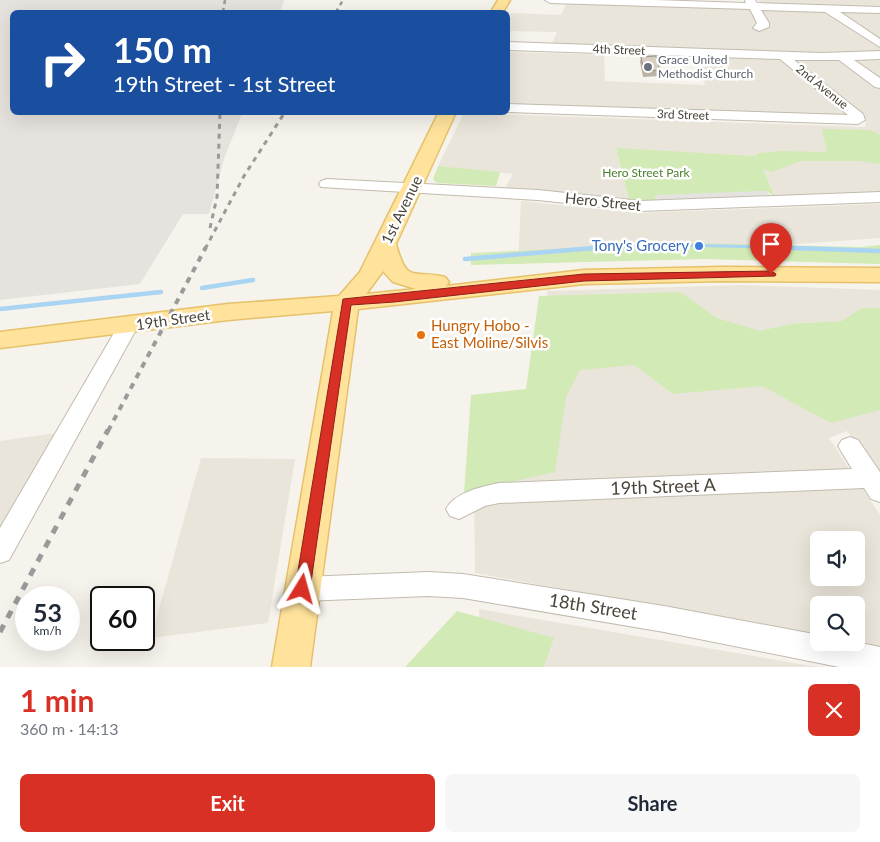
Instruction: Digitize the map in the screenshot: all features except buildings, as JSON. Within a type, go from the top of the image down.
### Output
[{"type":"main road","name":"1st Avenue","points":[[346,302],[370,275],[447,115]]},
{"type":"main road","points":[[385,244],[393,271],[402,279],[416,283],[500,277],[721,274],[880,276]]},
{"type":"main road","name":"19th Street","points":[[0,340],[128,326],[228,312],[394,299],[584,277]]},
{"type":"main road","points":[[291,667],[346,302]]},
{"type":"street","points":[[550,0],[751,3],[880,10]]},
{"type":"street","points":[[751,3],[764,23],[763,27],[759,28]]},
{"type":"street","points":[[826,8],[880,44]]},
{"type":"street","name":"4th Street","points":[[510,46],[784,55],[880,55]]},
{"type":"street","name":"2nd Avenue","points":[[784,55],[786,59],[858,117],[858,120]]},
{"type":"street","points":[[841,56],[880,84]]},
{"type":"street","name":"3rd Street","points":[[510,108],[858,120]]},
{"type":"street","name":"Hero Street","points":[[327,184],[538,195],[658,206],[880,197]]},
{"type":"street","points":[[0,552],[128,326]]},
{"type":"street","points":[[850,446],[875,485]]},
{"type":"street","name":"19th Street A","points":[[459,509],[479,498],[499,493],[875,485]]},
{"type":"street","name":"18th Street","points":[[302,589],[428,584],[464,586],[664,619],[880,661]]},
{"type":"shaded area","points":[[0,0],[284,0],[281,10],[10,10],[10,115],[241,115],[224,159],[209,214],[183,214],[140,284],[0,300]]},
{"type":"shaded area","points":[[758,0],[880,0],[880,7],[760,3]]},
{"type":"shaded area","points":[[566,4],[825,11],[880,48],[880,52],[825,53],[552,44],[557,32],[510,31],[511,13],[561,15]]},
{"type":"shaded area","points":[[835,11],[880,12],[880,40]]},
{"type":"shaded area","points":[[510,52],[604,55],[605,81],[705,85],[696,57],[782,59],[851,116],[839,119],[510,104]]},
{"type":"shaded area","points":[[880,59],[880,79],[853,60]]},
{"type":"shaded area","points":[[792,60],[843,61],[880,88],[880,193],[775,197],[757,156],[616,149],[629,200],[505,188],[513,174],[438,166],[463,115],[510,115],[865,127],[866,119]]},
{"type":"shaded area","points":[[767,191],[772,198],[657,202],[655,195]]},
{"type":"shaded area","points":[[521,201],[638,213],[880,204],[880,238],[518,264]]},
{"type":"shaded area","points":[[742,285],[880,290],[880,472],[847,431],[829,438],[880,515],[880,647],[865,644],[865,596],[810,596],[810,634],[475,573],[473,419],[557,411],[547,291]]},
{"type":"shaded area","points":[[56,433],[0,530],[0,441]]},
{"type":"shaded area","points":[[201,458],[295,459],[268,623],[155,637],[155,624]]},
{"type":"shaded area","points":[[479,609],[818,667],[482,667]]},
{"type":"green space","name":"Hero Street Park","points":[[822,129],[871,130],[880,135],[880,164],[860,161],[801,161],[772,172],[763,169],[775,197],[767,191],[655,196],[657,202],[629,200],[616,148],[756,156],[758,153],[781,151],[827,152]]},
{"type":"green space","points":[[438,166],[500,172],[496,186],[437,183],[433,179]]},
{"type":"green space","points":[[685,243],[861,247],[880,245],[880,264],[705,259],[471,265],[471,253]]},
{"type":"green space","points":[[680,292],[717,318],[760,331],[792,324],[842,321],[862,308],[880,308],[880,410],[831,423],[762,386],[673,394],[634,365],[580,370],[566,397],[555,472],[464,493],[471,395],[526,389],[539,296]]},
{"type":"green space","points":[[457,611],[554,638],[544,667],[405,667]]},
{"type":"waterway","points":[[590,249],[671,246],[805,249]]},
{"type":"waterway","points":[[465,259],[605,247]]},
{"type":"waterway","points":[[766,247],[880,251]]},
{"type":"waterway","points":[[202,288],[253,280]]},
{"type":"waterway","points":[[0,309],[161,292]]},
{"type":"railway","points":[[223,10],[225,0]]},
{"type":"railway","points":[[337,10],[343,0]]},
{"type":"railway","points":[[210,228],[217,197],[220,115]]},
{"type":"railway","points":[[205,249],[244,176],[283,115]]},
{"type":"railway","points":[[108,431],[206,247]]},
{"type":"railway","points":[[0,632],[108,430]]},
{"type":"place","name":"Grace United Methodist Church","points":[[648,67]]},
{"type":"place","name":"Tony's Grocery","points":[[699,246]]},
{"type":"place","name":"Hungry Hobo - East Moline/Silvis","points":[[421,335]]},
{"type":"route","points":[[302,589],[346,302],[394,299],[584,277],[771,274]]}]
